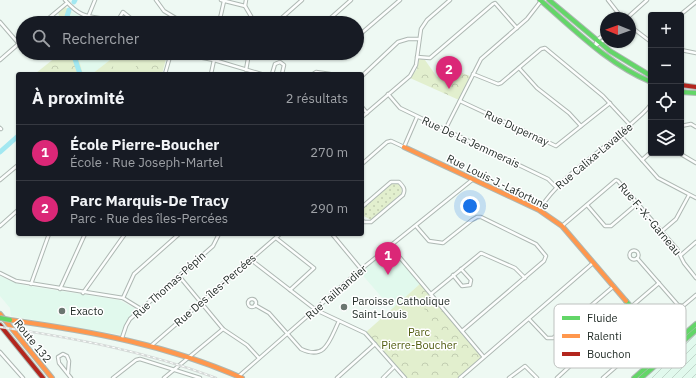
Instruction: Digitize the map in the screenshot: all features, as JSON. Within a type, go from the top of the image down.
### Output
[{"type":"main road","points":[[541,0],[621,68],[648,81]]},
{"type":"main road","points":[[549,0],[633,68],[648,75]]},
{"type":"main road","points":[[684,85],[696,87]]},
{"type":"main road","points":[[684,92],[696,93]]},
{"type":"main road","name":"Rue Louis-J.-Lafortune","points":[[404,147],[539,210],[562,226],[629,304]]},
{"type":"main road","name":"Route 132","points":[[0,314],[52,378]]},
{"type":"main road","points":[[0,318],[122,338],[189,357],[240,377]]},
{"type":"main road","points":[[686,334],[696,324]]},
{"type":"main road","name":"Route 132","points":[[0,326],[42,378]]},
{"type":"main road","points":[[686,337],[696,330]]},
{"type":"main road","points":[[634,378],[648,368]]},
{"type":"main road","points":[[641,378],[650,368]]},
{"type":"street","points":[[88,16],[95,0]]},
{"type":"street","points":[[156,0],[164,11],[172,16]]},
{"type":"street","points":[[220,16],[222,0],[246,6]]},
{"type":"street","points":[[246,0],[246,6],[251,16]]},
{"type":"street","points":[[284,16],[302,0]]},
{"type":"street","points":[[333,16],[351,0]]},
{"type":"street","points":[[364,31],[400,0]]},
{"type":"street","points":[[364,115],[414,71],[417,57],[418,39],[424,24],[450,0]]},
{"type":"street","points":[[445,130],[481,59],[517,28],[541,0]]},
{"type":"street","points":[[608,0],[617,12]]},
{"type":"street","points":[[634,12],[647,0]]},
{"type":"street","points":[[50,16],[66,1],[76,12],[86,16]]},
{"type":"street","points":[[684,12],[696,2]]},
{"type":"street","points":[[417,57],[430,58],[493,4],[495,4],[517,28]]},
{"type":"street","points":[[121,16],[123,12],[128,16]]},
{"type":"street","points":[[0,22],[16,42]]},
{"type":"street","points":[[636,30],[648,40]]},
{"type":"street","points":[[364,74],[398,42],[408,39],[418,39]]},
{"type":"street","points":[[595,46],[599,42]]},
{"type":"street","points":[[0,60],[16,46]]},
{"type":"street","points":[[473,74],[498,84],[519,68],[541,48],[545,48],[610,103],[630,125]]},
{"type":"street","points":[[684,51],[696,53]]},
{"type":"street","points":[[166,72],[169,60]]},
{"type":"street","points":[[211,72],[214,60],[254,72]]},
{"type":"street","points":[[246,70],[248,60]]},
{"type":"street","points":[[273,72],[275,64],[280,62],[284,65],[282,72]]},
{"type":"street","points":[[519,68],[537,88],[569,113],[581,126]]},
{"type":"street","name":"Rue De La Jemmerais","points":[[388,94],[400,108],[548,179],[556,187]]},
{"type":"street","name":"Rue Dupernay","points":[[460,100],[556,146],[610,103]]},
{"type":"street","name":"Rue Calixa-Lavallée","points":[[539,210],[556,187],[620,135],[648,108]]},
{"type":"street","points":[[364,109],[367,113]]},
{"type":"street","points":[[365,161],[387,142],[391,141],[404,147],[417,117]]},
{"type":"street","points":[[684,124],[691,124],[696,127]]},
{"type":"street","points":[[620,135],[658,178],[696,198]]},
{"type":"street","points":[[642,160],[648,155]]},
{"type":"street","points":[[684,156],[696,163]]},
{"type":"street","points":[[0,180],[16,167]]},
{"type":"street","name":"Rue Tailhandier","points":[[240,377],[259,358],[316,310],[361,269],[391,247],[472,180]]},
{"type":"street","name":"Rue F.-X.-Garneau","points":[[562,226],[616,180],[662,231],[681,255],[684,263],[696,278]]},
{"type":"street","points":[[364,204],[391,182],[399,182],[403,185],[404,193],[398,200],[371,222],[364,222]]},
{"type":"street","points":[[662,231],[676,219],[689,195]]},
{"type":"street","points":[[586,205],[605,226],[611,226],[638,203]]},
{"type":"street","points":[[0,226],[16,212]]},
{"type":"street","points":[[416,226],[429,241],[443,243],[477,216],[523,237],[542,250],[546,256],[544,261],[525,278],[462,331]]},
{"type":"street","points":[[31,284],[48,236]]},
{"type":"street","points":[[60,289],[84,236]]},
{"type":"street","points":[[83,293],[124,236]]},
{"type":"street","points":[[123,298],[134,274],[177,236]]},
{"type":"street","name":"Rue Thomas-Pépin","points":[[122,338],[130,319],[213,246],[218,236]]},
{"type":"street","points":[[334,236],[361,269]]},
{"type":"street","points":[[276,238],[314,268],[290,290]]},
{"type":"street","name":"Rue Des îles-Percées","points":[[149,346],[276,238]]},
{"type":"street","points":[[681,255],[696,242]]},
{"type":"street","points":[[391,247],[483,357]]},
{"type":"street","points":[[431,294],[481,253],[515,268],[525,278]]},
{"type":"street","points":[[638,258],[677,304]]},
{"type":"street","points":[[250,259],[316,310],[365,333],[405,378]]},
{"type":"street","points":[[460,378],[594,263]]},
{"type":"street","points":[[454,275],[462,286],[470,285],[471,280],[461,269]]},
{"type":"street","points":[[0,273],[16,281],[83,293],[123,298],[141,309]]},
{"type":"street","points":[[178,276],[224,329],[248,345],[259,358]]},
{"type":"street","points":[[635,304],[659,283]]},
{"type":"street","points":[[593,304],[614,286]]},
{"type":"street","points":[[685,304],[696,295]]},
{"type":"street","points":[[255,305],[268,312],[301,349],[309,352],[318,353],[327,346],[339,321]]},
{"type":"street","points":[[529,319],[547,338],[550,339],[554,336]]},
{"type":"street","points":[[164,378],[224,329]]},
{"type":"street","points":[[336,378],[375,344]]},
{"type":"street","points":[[0,352],[23,378]]},
{"type":"street","points":[[68,373],[69,361],[67,356],[63,354],[58,357],[59,363],[71,378]]},
{"type":"street","points":[[113,378],[136,360],[140,359],[200,378]]},
{"type":"street","points":[[509,378],[525,366],[537,378]]},
{"type":"street","points":[[383,378],[394,367]]},
{"type":"street","points":[[557,378],[568,368]]},
{"type":"street","points":[[602,378],[614,368]]},
{"type":"shaded area","points":[[72,12],[79,16],[69,16]]},
{"type":"shaded area","points":[[79,60],[110,60],[95,72],[82,72]]},
{"type":"shaded area","points":[[391,247],[421,283],[392,309],[359,271]]},
{"type":"shaded area","points":[[0,276],[15,283],[28,286],[119,300],[136,309],[129,318],[122,335],[11,316],[10,308],[0,296]]},
{"type":"shaded area","points":[[696,331],[696,378],[642,378],[653,368],[686,368],[686,340]]},
{"type":"green space","points":[[65,7],[72,12],[69,16],[59,16],[58,12]]},
{"type":"green space","points":[[419,59],[425,60],[437,77],[449,68],[470,76],[459,100],[410,78],[417,69]]},
{"type":"green space","points":[[52,60],[79,60],[82,72],[37,72]]},
{"type":"green space","points":[[110,60],[166,60],[163,72],[95,72]]},
{"type":"green space","points":[[115,60],[158,60],[144,70],[137,62],[134,72],[119,72],[112,65]]},
{"type":"green space","points":[[397,183],[401,186],[402,193],[371,220],[364,216],[364,207],[391,184]]},
{"type":"green space","name":"Parc Pierre-Boucher","points":[[421,283],[483,357],[460,378],[405,378],[365,333]]},
{"type":"green space","points":[[417,300],[431,319],[435,334],[429,349],[412,366],[375,334],[375,328]]},
{"type":"waterway","points":[[67,16],[69,10]]},
{"type":"waterway","points":[[75,60],[79,72]]},
{"type":"waterway","points":[[0,152],[16,138]]},
{"type":"railway","points":[[0,327],[109,346],[163,360],[216,378]]},
{"type":"traffic: fast","points":[[540,0],[592,46],[620,66],[648,81]]},
{"type":"traffic: fast","points":[[549,0],[610,51],[648,74]]},
{"type":"traffic: fast","points":[[684,92],[696,93]]},
{"type":"traffic: fast","points":[[0,318],[10,320]]},
{"type":"traffic: fast","points":[[686,333],[696,324]]},
{"type":"traffic: fast","points":[[686,339],[696,330]]},
{"type":"traffic: fast","points":[[634,378],[645,368]]},
{"type":"traffic: fast","points":[[641,378],[652,368]]},
{"type":"traffic: slow","points":[[404,147],[539,210],[562,226],[626,301]]},
{"type":"traffic: slow","points":[[0,314],[52,378]]},
{"type":"traffic: slow","points":[[10,320],[99,334],[157,348],[214,366],[242,378]]},
{"type":"traffic: jam","points":[[684,85],[696,87]]},
{"type":"traffic: jam","points":[[0,325],[43,378]]},
{"type":"place","name":"Parc Marquis-De Tracy","points":[[449,89]]},
{"type":"place","name":"École Pierre-Boucher","points":[[388,275]]},
{"type":"place","name":"Paroisse Catholique Saint-Louis","points":[[344,307]]},
{"type":"place","name":"Exacto","points":[[62,311]]}]
